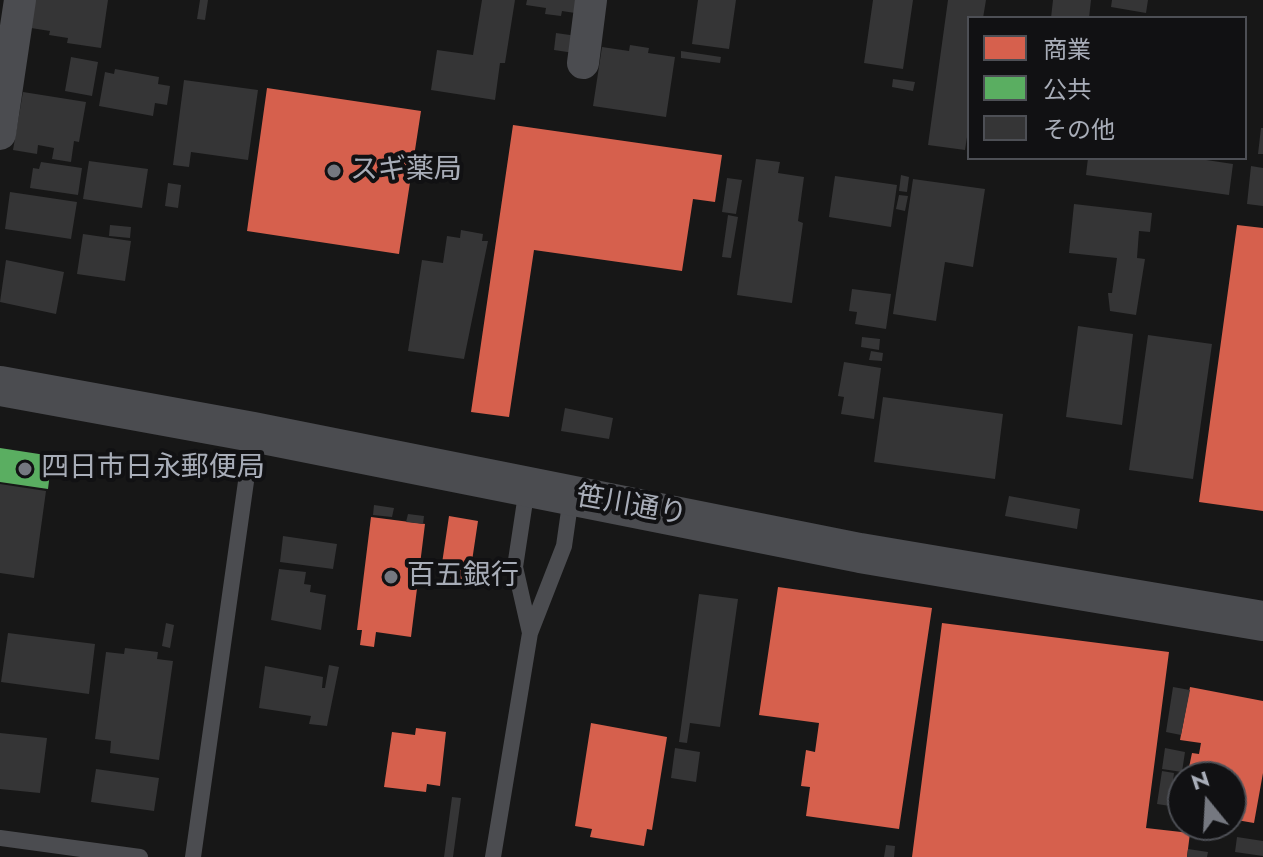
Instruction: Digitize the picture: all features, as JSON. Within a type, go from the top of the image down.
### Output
[{"type":"street","points":[[0,134],[20,0]]},
{"type":"street","points":[[583,63],[591,0]]},
{"type":"street","name":"笹川通り","points":[[0,386],[253,432],[860,553],[1263,621]]},
{"type":"lane","points":[[193,857],[253,432]]},
{"type":"lane","points":[[527,488],[515,567],[530,633]]},
{"type":"lane","points":[[493,857],[530,633],[564,546],[571,496]]},
{"type":"lane","points":[[0,838],[140,857]]},
{"type":"building: 商業","name":"スギ薬局","points":[[267,88],[421,111],[399,254],[247,231]]},
{"type":"building: 商業","points":[[513,125],[722,155],[715,202],[693,199],[682,271],[534,250],[509,417],[471,412]]},
{"type":"building: 商業","points":[[1237,225],[1263,228],[1263,511],[1199,502]]},
{"type":"building: 商業","points":[[449,516],[478,521],[469,581],[440,577]]},
{"type":"building: 商業","name":"百五銀行","points":[[371,517],[425,524],[411,637],[376,632],[374,647],[360,645],[362,630],[357,630]]},
{"type":"building: 商業","points":[[778,587],[932,608],[899,829],[806,816],[810,787],[801,786],[806,750],[815,752],[819,723],[759,715]]},
{"type":"building: 商業","points":[[942,623],[1169,652],[1146,828],[1167,830],[1167,841],[1189,841],[1187,857],[912,857]]},
{"type":"building: 商業","points":[[1190,687],[1263,701],[1263,773],[1254,823],[1247,822],[1247,761],[1190,761],[1192,753],[1199,754],[1201,743],[1180,740]]},
{"type":"building: 商業","points":[[591,723],[667,737],[652,830],[647,829],[644,846],[590,837],[592,829],[575,826]]},
{"type":"building: 商業","points":[[416,728],[446,732],[440,786],[427,784],[426,792],[384,787],[392,732],[415,735]]},
{"type":"building: 公共","name":"四日市日永郵便局","points":[[0,448],[52,456],[48,489],[0,482]]},
{"type":"building: その他","points":[[29,0],[108,0],[101,48],[67,43],[68,38],[31,28]]},
{"type":"building: その他","points":[[200,0],[208,0],[205,20],[197,19]]},
{"type":"building: その他","points":[[482,0],[515,0],[505,63],[500,63],[495,100],[431,90],[437,50],[473,55]]},
{"type":"building: その他","points":[[527,0],[577,0],[575,13],[562,11],[561,16],[545,14],[546,8],[526,5]]},
{"type":"building: その他","points":[[698,0],[736,0],[729,49],[692,44]]},
{"type":"building: その他","points":[[873,0],[913,0],[903,69],[864,63]]},
{"type":"building: その他","points":[[948,0],[986,0],[983,16],[967,16],[965,150],[928,145]]},
{"type":"building: その他","points":[[1053,0],[1091,0],[1089,16],[1051,16]]},
{"type":"building: その他","points":[[1112,0],[1148,0],[1146,13],[1111,7]]},
{"type":"building: その他","points":[[556,33],[577,36],[574,53],[554,50]]},
{"type":"building: その他","points":[[630,45],[649,48],[648,53],[675,57],[666,117],[593,106],[602,47],[629,51]]},
{"type":"building: その他","points":[[681,51],[721,57],[720,63],[681,58]]},
{"type":"building: その他","points":[[71,57],[98,62],[92,96],[65,91]]},
{"type":"building: その他","points":[[115,69],[159,77],[158,84],[170,86],[167,105],[155,103],[153,116],[99,106],[105,72],[114,74]]},
{"type":"building: その他","points":[[893,79],[915,82],[913,91],[892,87]]},
{"type":"building: その他","points":[[184,80],[258,90],[248,160],[191,152],[189,167],[173,165]]},
{"type":"building: その他","points":[[23,92],[86,102],[79,142],[74,141],[71,162],[52,159],[54,148],[38,145],[37,154],[13,150]]},
{"type":"building: その他","points":[[1261,128],[1263,154],[1258,154]]},
{"type":"building: その他","points":[[756,159],[780,162],[778,173],[804,177],[798,221],[803,223],[792,303],[737,295]]},
{"type":"building: その他","points":[[1088,160],[1206,160],[1233,164],[1229,195],[1086,175]]},
{"type":"building: その他","points":[[89,161],[148,169],[142,208],[83,199]]},
{"type":"building: その他","points":[[41,162],[82,168],[78,195],[30,188],[33,168],[39,169]]},
{"type":"building: その他","points":[[1251,166],[1263,168],[1263,206],[1247,204]]},
{"type":"building: その他","points":[[901,175],[909,177],[907,192],[899,191]]},
{"type":"building: その他","points":[[835,176],[897,185],[891,227],[829,217]]},
{"type":"building: その他","points":[[727,178],[742,180],[736,214],[722,212]]},
{"type":"building: その他","points":[[913,179],[985,189],[973,267],[945,262],[936,321],[893,314]]},
{"type":"building: その他","points":[[168,183],[181,185],[178,208],[165,206]]},
{"type":"building: その他","points":[[10,192],[77,202],[71,239],[5,229]]},
{"type":"building: その他","points":[[899,195],[908,196],[905,211],[896,209]]},
{"type":"building: その他","points":[[1074,204],[1152,213],[1150,232],[1139,231],[1137,258],[1145,259],[1136,315],[1110,311],[1108,293],[1112,293],[1117,258],[1069,253]]},
{"type":"building: その他","points":[[728,215],[738,217],[731,258],[722,257]]},
{"type":"building: その他","points":[[110,225],[131,227],[130,238],[109,236]]},
{"type":"building: その他","points":[[461,230],[483,234],[482,241],[488,241],[464,359],[408,351],[422,260],[443,263],[447,236],[460,238]]},
{"type":"building: その他","points":[[83,234],[131,241],[125,281],[77,274]]},
{"type":"building: その他","points":[[6,260],[64,272],[56,314],[0,302]]},
{"type":"building: その他","points":[[852,289],[891,294],[886,329],[855,324],[857,312],[849,311]]},
{"type":"building: その他","points":[[1078,326],[1133,334],[1122,425],[1066,417]]},
{"type":"building: その他","points":[[1148,335],[1212,344],[1193,479],[1129,470]]},
{"type":"building: その他","points":[[862,337],[880,339],[879,350],[861,347]]},
{"type":"building: その他","points":[[871,351],[883,353],[882,361],[869,360]]},
{"type":"building: その他","points":[[844,362],[881,368],[874,419],[841,414],[844,397],[838,396]]},
{"type":"building: その他","points":[[883,397],[1003,414],[995,479],[874,462]]},
{"type":"building: その他","points":[[565,408],[613,418],[609,439],[561,431]]},
{"type":"building: その他","points":[[0,484],[46,491],[34,578],[0,573]]},
{"type":"building: その他","points":[[1009,496],[1080,509],[1077,529],[1005,516]]},
{"type":"building: その他","points":[[374,505],[394,508],[392,517],[373,515]]},
{"type":"building: その他","points":[[408,514],[424,516],[423,524],[406,522]]},
{"type":"building: その他","points":[[283,536],[337,544],[333,569],[280,562]]},
{"type":"building: その他","points":[[279,569],[306,572],[304,584],[311,585],[310,592],[326,595],[321,630],[271,620]]},
{"type":"building: その他","points":[[699,594],[738,599],[720,727],[690,723],[687,743],[679,742]]},
{"type":"building: その他","points":[[166,623],[174,625],[170,648],[162,646]]},
{"type":"building: その他","points":[[8,633],[95,644],[89,694],[1,682]]},
{"type":"building: その他","points":[[125,648],[158,652],[157,659],[173,661],[159,760],[110,753],[111,741],[95,739],[106,652],[124,654]]},
{"type":"building: その他","points":[[329,665],[339,667],[327,726],[309,724],[311,716],[259,708],[265,666],[323,677],[322,688],[325,688]]},
{"type":"building: その他","points":[[1173,687],[1190,690],[1181,735],[1166,732]]},
{"type":"building: その他","points":[[0,733],[47,738],[40,793],[0,789]]},
{"type":"building: その他","points":[[675,748],[700,752],[696,782],[671,778]]},
{"type":"building: その他","points":[[1165,748],[1185,752],[1184,761],[1167,761],[1167,770],[1162,769]]},
{"type":"building: その他","points":[[96,769],[159,778],[154,811],[91,802]]},
{"type":"building: その他","points":[[1162,771],[1167,772],[1167,806],[1157,804]]},
{"type":"building: その他","points":[[452,797],[461,798],[453,857],[444,857]]},
{"type":"building: その他","points":[[1247,839],[1263,841],[1263,856],[1235,852],[1236,841]]},
{"type":"building: その他","points":[[886,845],[895,846],[894,857],[884,857]]},
{"type":"building: その他","points":[[1188,849],[1208,852],[1207,857],[1187,857]]},
{"type":"place","name":"スギ薬局","points":[[334,171]]},
{"type":"place","name":"四日市日永郵便局","points":[[25,469]]},
{"type":"place","name":"百五銀行","points":[[391,577]]}]
